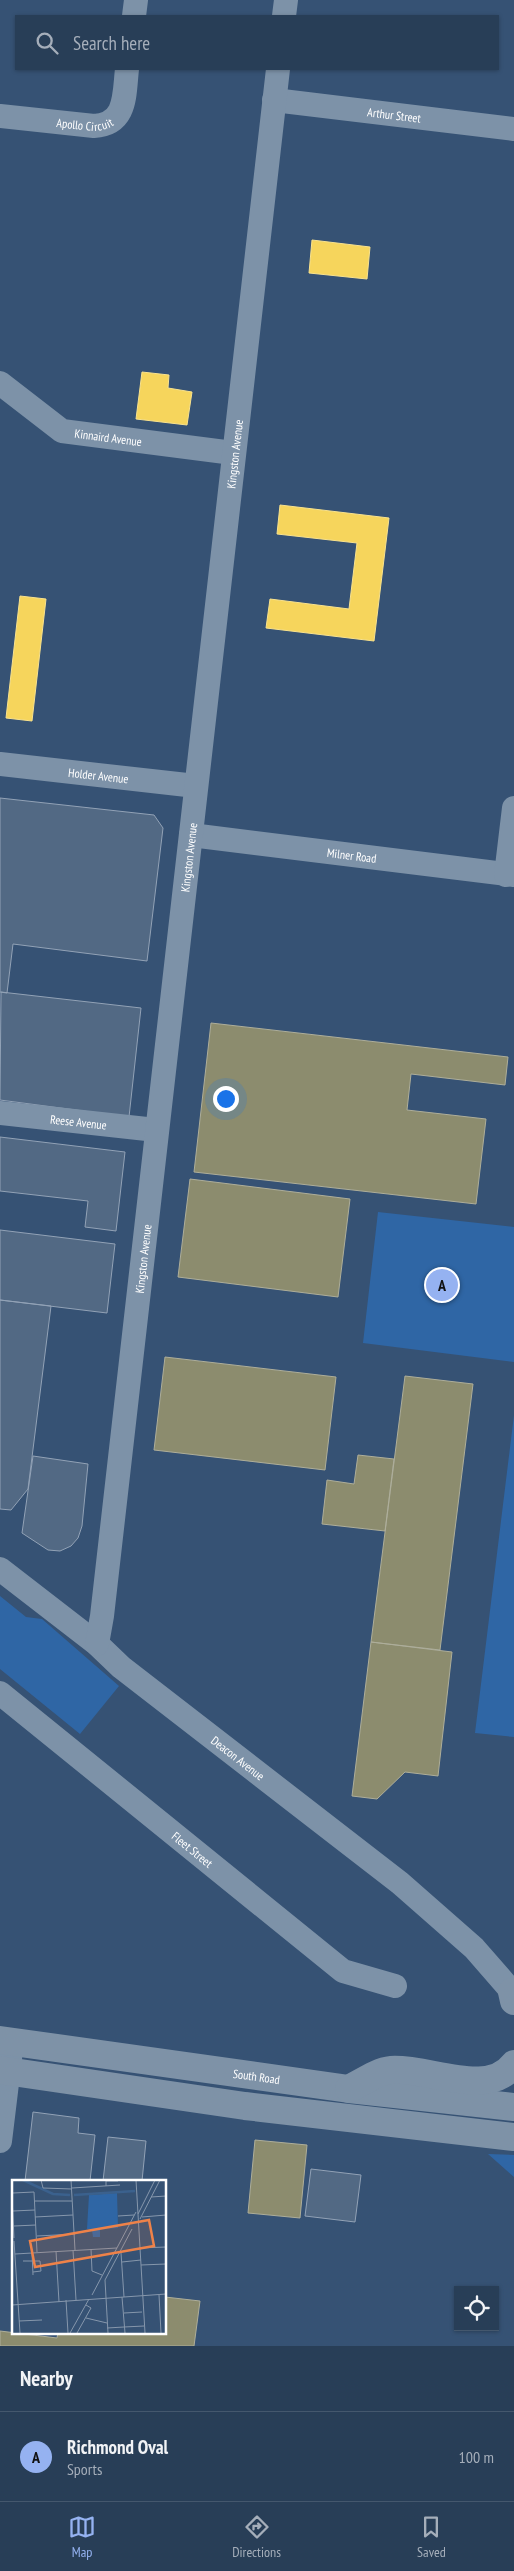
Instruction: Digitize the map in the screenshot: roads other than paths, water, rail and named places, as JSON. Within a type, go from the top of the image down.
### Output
[{"type":"highway","name":"South Road","points":[[6,2041],[349,2089],[514,2107]]},
{"type":"highway","points":[[349,2089],[389,2070],[485,2081],[502,2076],[514,2064]]},
{"type":"highway","points":[[4,2071],[245,2106],[514,2137]]},
{"type":"street","points":[[134,15],[136,0]]},
{"type":"street","points":[[284,15],[286,0]]},
{"type":"street","name":"Apollo Circuit","points":[[0,116],[94,126],[107,125],[117,117],[123,102],[127,70]]},
{"type":"street","name":"Kingston Avenue","points":[[97,1644],[102,1616],[278,70]]},
{"type":"street","name":"Arthur Street","points":[[274,100],[514,130]]},
{"type":"street","name":"Kinnaird Avenue","points":[[0,383],[62,431],[233,453]]},
{"type":"street","name":"Holder Avenue","points":[[0,764],[196,786]]},
{"type":"street","points":[[510,875],[514,808]]},
{"type":"street","name":"Milner Road","points":[[191,835],[510,875]]},
{"type":"street","name":"Reese Avenue","points":[[0,1113],[156,1130]]},
{"type":"street","name":"Deacon Avenue","points":[[0,1569],[97,1644],[121,1667],[400,1883],[474,1948],[513,1990]]},
{"type":"street","name":"Fleet Street","points":[[0,1693],[343,1971],[395,1986]]},
{"type":"street","points":[[0,2140],[6,2041]]},
{"type":"place","name":"Richmond Oval","points":[[442,1285]]}]
